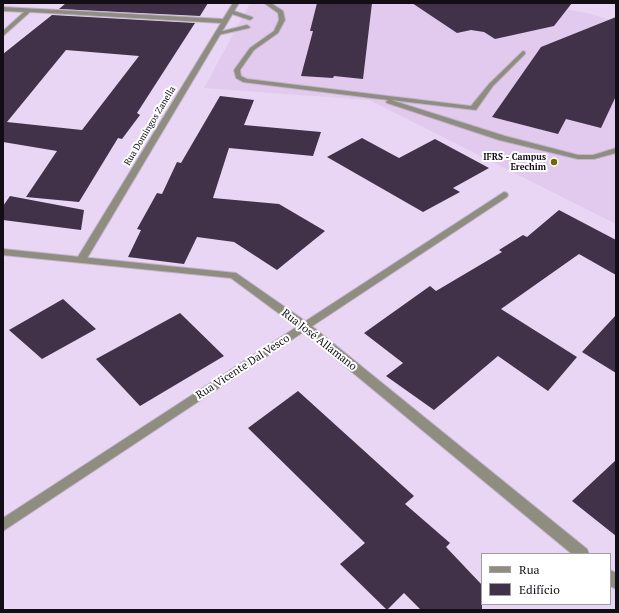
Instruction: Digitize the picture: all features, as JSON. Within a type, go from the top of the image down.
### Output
[{"type":"street","name":"Rua Domingos Zanella","points":[[81,260],[236,3]]},
{"type":"street","points":[[267,3],[281,12],[279,22],[276,32],[252,49],[237,70],[238,77],[245,81],[473,108],[491,86],[523,53]]},
{"type":"street","points":[[3,9],[225,21]]},
{"type":"street","points":[[3,34],[28,11]]},
{"type":"street","points":[[230,12],[250,18]]},
{"type":"street","points":[[269,26],[279,22]]},
{"type":"street","points":[[218,33],[247,26]]},
{"type":"street","points":[[368,95],[502,138],[578,157],[594,158],[616,150]]},
{"type":"street","name":"Rua Vicente Dal Vesco","points":[[3,525],[504,195]]},
{"type":"street","name":"Rua José Allamano","points":[[3,252],[233,275],[304,326],[581,553]]},
{"type":"shaded area","name":"IFRS - Campus Erechim","points":[[250,3],[525,3],[588,13],[616,22],[616,224],[369,100],[204,88]]},
{"type":"building","points":[[66,3],[208,3],[200,16],[59,9]]},
{"type":"building","points":[[317,3],[372,3],[363,79],[334,76],[333,78],[301,76],[313,31],[310,31]]},
{"type":"building","points":[[412,3],[572,3],[554,26],[495,39],[484,32],[471,30],[457,33]]},
{"type":"building","points":[[52,15],[195,23],[137,113],[140,115],[122,139],[118,138],[79,202],[26,197],[57,151],[3,142],[3,54]],"holes":[[[66,50],[139,56],[82,130],[7,122]]]},
{"type":"building","points":[[616,17],[616,96],[601,128],[566,119],[558,134],[492,117],[541,47]]},
{"type":"building","points":[[220,96],[254,100],[244,125],[321,132],[313,156],[229,148],[213,198],[279,204],[325,231],[277,270],[234,242],[197,237],[184,264],[128,257],[141,230],[137,229],[157,193],[162,194],[177,162],[181,163]]},
{"type":"building","points":[[362,138],[399,158],[435,139],[489,168],[453,188],[460,192],[423,212],[327,157]]},
{"type":"building","points":[[10,196],[84,210],[81,230],[3,220],[3,206]]},
{"type":"building","points":[[559,210],[616,240],[616,275],[579,254],[501,309],[577,357],[548,391],[498,356],[434,410],[386,376],[403,363],[364,333],[430,286],[436,291],[502,252],[499,250],[523,235],[527,237]]},
{"type":"building","points":[[63,299],[96,329],[42,359],[9,330]]},
{"type":"building","points":[[180,313],[224,356],[140,406],[96,359]]},
{"type":"building","points":[[616,315],[616,373],[582,352]]},
{"type":"building","points":[[298,391],[414,496],[405,504],[450,543],[446,547],[481,584],[482,610],[421,610],[404,593],[387,610],[340,564],[365,543],[248,428]]},
{"type":"building","points":[[616,460],[616,536],[572,501]]},
{"type":"place","name":"IFRS - Campus Erechim","points":[[554,162]]}]
